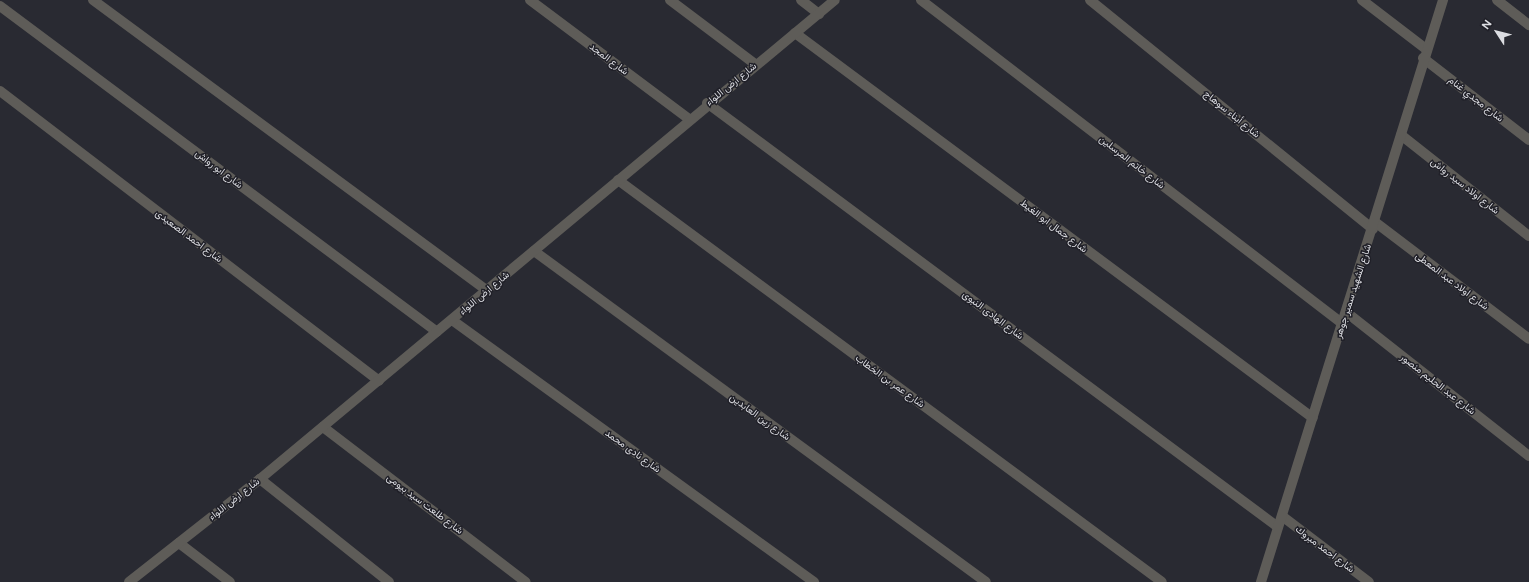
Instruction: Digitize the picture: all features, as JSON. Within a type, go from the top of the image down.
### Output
[{"type":"street","points":[[92,0],[487,290]]},
{"type":"street","name":"شارع المجد","points":[[530,0],[689,119]]},
{"type":"street","points":[[670,0],[755,64]]},
{"type":"street","points":[[802,0],[819,14]]},
{"type":"street","name":"شارع ارض اللواء","points":[[129,582],[260,479],[379,381],[534,252],[707,103],[835,0]]},
{"type":"street","name":"شارع خاتم المرسلين","points":[[921,0],[1343,324]]},
{"type":"street","name":"شارع أبناء سوهاج","points":[[1090,0],[1374,226]]},
{"type":"street","name":"شارع مجدي غنام","points":[[1362,0],[1529,140]]},
{"type":"street","name":"شارع الشهيد سمير جوهر","points":[[1260,582],[1374,226],[1425,54],[1443,0]]},
{"type":"street","points":[[1497,0],[1529,25]]},
{"type":"street","name":"شارع ابو رواش","points":[[0,6],[438,332]]},
{"type":"street","name":"شارع جمال ابو الغيط","points":[[795,33],[1313,418]]},
{"type":"street","name":"شارع احمد الصعيدى","points":[[0,91],[379,381]]},
{"type":"street","name":"شارع الهادى النبوى","points":[[707,103],[1278,527]]},
{"type":"street","name":"شارع اولاد سيد رواش","points":[[1401,135],[1529,236]]},
{"type":"street","name":"شارع عمر بن الخطاب","points":[[618,180],[1162,582]]},
{"type":"street","name":"شارع اولاد عبد المعطى","points":[[1374,226],[1529,339]]},
{"type":"street","name":"شارع زين العابدين","points":[[534,252],[986,582]]},
{"type":"street","name":"شارع عبد الحليم منصور","points":[[1346,312],[1529,456]]},
{"type":"street","name":"شارع نادى محمد","points":[[452,320],[814,582]]},
{"type":"street","name":"شارع طلعت سيد بيومى","points":[[323,427],[526,582]]},
{"type":"street","points":[[260,479],[389,582]]},
{"type":"street","name":"شارع احمد مبروك","points":[[1282,516],[1369,582]]},
{"type":"street","points":[[179,543],[230,582]]}]
